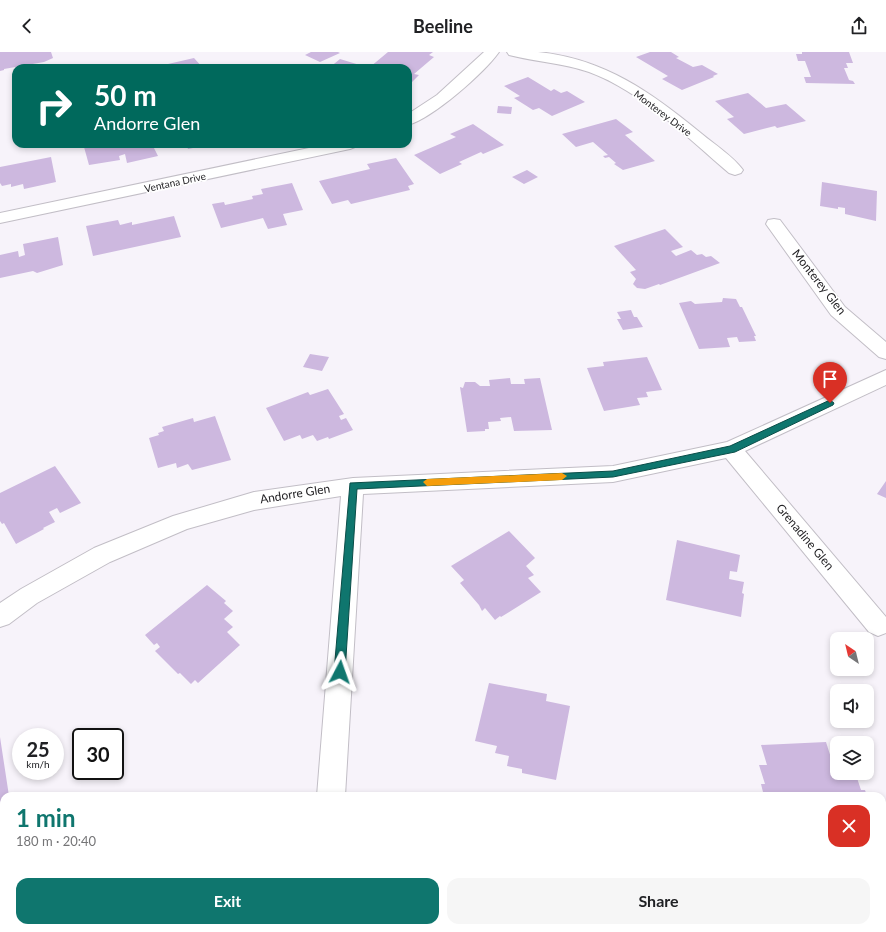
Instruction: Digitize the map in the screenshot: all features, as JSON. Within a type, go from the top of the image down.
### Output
[{"type":"street","points":[[412,118],[423,113],[451,93],[492,52]]},
{"type":"street","name":"Monterey Drive","points":[[514,52],[581,66],[605,74],[645,97],[735,170]]},
{"type":"street","name":"Ventana Drive","points":[[0,218],[331,148]]},
{"type":"street","name":"Monterey Glen","points":[[774,224],[838,311],[886,352]]},
{"type":"street","name":"Andorre Glen","points":[[0,617],[29,596],[102,555],[181,522],[254,501],[353,486],[613,474],[732,449],[886,377]]},
{"type":"street","name":"Grenadine Glen","points":[[732,449],[878,625]]},
{"type":"street","points":[[331,792],[353,486]]},
{"type":"building","points":[[0,52],[51,52],[53,58],[44,62],[33,64],[12,64],[12,68],[0,71]]},
{"type":"building","points":[[311,52],[340,53],[320,62],[305,55]]},
{"type":"building","points":[[388,52],[433,52],[429,55],[434,57],[414,74],[419,75],[412,82],[412,64],[374,64]]},
{"type":"building","points":[[650,52],[671,52],[679,57],[676,58],[693,67],[702,65],[718,74],[682,90],[662,79],[668,76],[636,57]]},
{"type":"building","points":[[802,52],[849,52],[853,63],[846,63],[848,68],[844,68],[849,80],[853,81],[855,84],[806,83],[804,77],[811,77],[805,61],[798,61],[796,54],[802,54]]},
{"type":"building","points":[[194,58],[199,64],[168,64]]},
{"type":"building","points":[[340,59],[356,64],[334,64]]},
{"type":"building","points":[[528,77],[551,91],[554,89],[561,93],[567,91],[585,102],[552,116],[539,108],[533,110],[514,98],[520,96],[504,86]]},
{"type":"building","points":[[748,93],[766,108],[786,104],[806,121],[777,128],[775,126],[744,134],[727,119],[734,117],[715,101]]},
{"type":"building","points":[[498,106],[512,107],[511,114],[497,113]]},
{"type":"building","points":[[616,119],[633,132],[625,135],[655,161],[623,170],[614,164],[616,163],[609,157],[605,158],[603,156],[608,155],[593,142],[576,147],[562,134]]},
{"type":"building","points":[[473,124],[504,145],[483,154],[481,152],[459,162],[462,164],[440,174],[414,155],[456,137],[450,134]]},
{"type":"building","points":[[84,148],[154,148],[158,156],[127,163],[125,154],[119,156],[120,160],[89,165]]},
{"type":"building","points":[[51,157],[56,182],[24,189],[23,184],[11,187],[11,184],[2,186],[0,183],[0,167]]},
{"type":"building","points":[[396,158],[414,184],[408,186],[410,190],[351,204],[348,200],[332,204],[319,181],[370,169],[367,164]]},
{"type":"building","points":[[527,170],[538,177],[524,184],[512,177]]},
{"type":"building","points":[[822,182],[877,191],[876,221],[845,214],[845,208],[838,207],[838,209],[820,206]]},
{"type":"building","points":[[292,183],[303,210],[283,214],[287,225],[268,229],[263,218],[221,228],[212,204],[224,202],[225,205],[253,199],[252,196],[263,194],[261,189]]},
{"type":"building","points":[[174,216],[181,237],[93,256],[86,226],[118,220],[120,225],[132,222],[132,225]]},
{"type":"building","points":[[665,229],[683,247],[671,251],[676,256],[691,250],[697,255],[702,254],[706,257],[711,256],[720,263],[660,285],[659,284],[645,289],[637,288],[633,284],[636,279],[630,272],[636,270],[614,246]]},
{"type":"building","points":[[58,237],[63,265],[37,273],[33,271],[0,278],[0,255],[18,251],[19,257],[25,255],[23,244]]},
{"type":"building","points":[[723,298],[736,299],[740,307],[742,307],[756,336],[754,336],[756,341],[739,342],[737,337],[727,338],[730,347],[699,349],[679,303],[691,301],[695,304],[722,302]]},
{"type":"building","points":[[631,310],[634,317],[637,317],[643,327],[623,330],[617,319],[621,319],[617,312]]},
{"type":"building","points":[[310,354],[329,357],[322,371],[303,367]]},
{"type":"building","points":[[647,357],[662,390],[646,392],[648,397],[637,398],[640,405],[604,411],[587,368],[604,366],[603,362]]},
{"type":"building","points":[[510,378],[511,384],[525,384],[524,379],[540,378],[552,430],[514,431],[511,417],[500,418],[501,421],[488,422],[489,429],[485,429],[485,431],[467,432],[460,387],[463,388],[465,382],[475,382],[480,386],[490,386],[489,380]]},
{"type":"building","points":[[328,389],[344,414],[339,416],[341,420],[346,418],[353,430],[329,439],[328,437],[317,441],[313,435],[302,439],[300,435],[284,441],[266,408],[308,392],[310,395]]},
{"type":"building","points":[[215,416],[231,460],[192,470],[188,464],[177,468],[176,463],[158,468],[149,438],[159,435],[158,433],[164,431],[162,427],[193,418],[194,422]]},
{"type":"building","points":[[55,466],[81,503],[60,513],[57,508],[49,512],[55,522],[16,544],[4,523],[2,524],[0,521],[0,493]]},
{"type":"building","points":[[886,481],[886,498],[877,494]]},
{"type":"building","points":[[509,531],[535,558],[526,566],[534,575],[528,578],[541,592],[495,620],[485,608],[482,611],[479,605],[460,583],[464,580],[451,566]]},
{"type":"building","points":[[677,540],[740,555],[737,572],[730,571],[729,579],[744,582],[741,617],[666,600]]},
{"type":"building","points":[[207,585],[226,601],[224,603],[233,611],[224,619],[233,627],[227,632],[240,645],[198,683],[195,680],[191,684],[180,673],[178,674],[155,651],[160,647],[157,643],[154,645],[145,635]]},
{"type":"building","points":[[489,683],[547,694],[546,701],[570,706],[556,780],[522,773],[522,769],[507,766],[509,756],[495,753],[497,746],[475,741]]},
{"type":"building","points":[[0,737],[8,792],[0,792]]},
{"type":"building","points":[[826,742],[830,755],[830,780],[858,780],[861,790],[865,790],[866,792],[763,792],[761,784],[765,784],[759,765],[767,765],[761,745]]},
{"type":"slow traffic","points":[[427,482],[562,476]]},
{"type":"route","points":[[340,672],[353,486],[613,474],[732,449],[830,403]]}]
